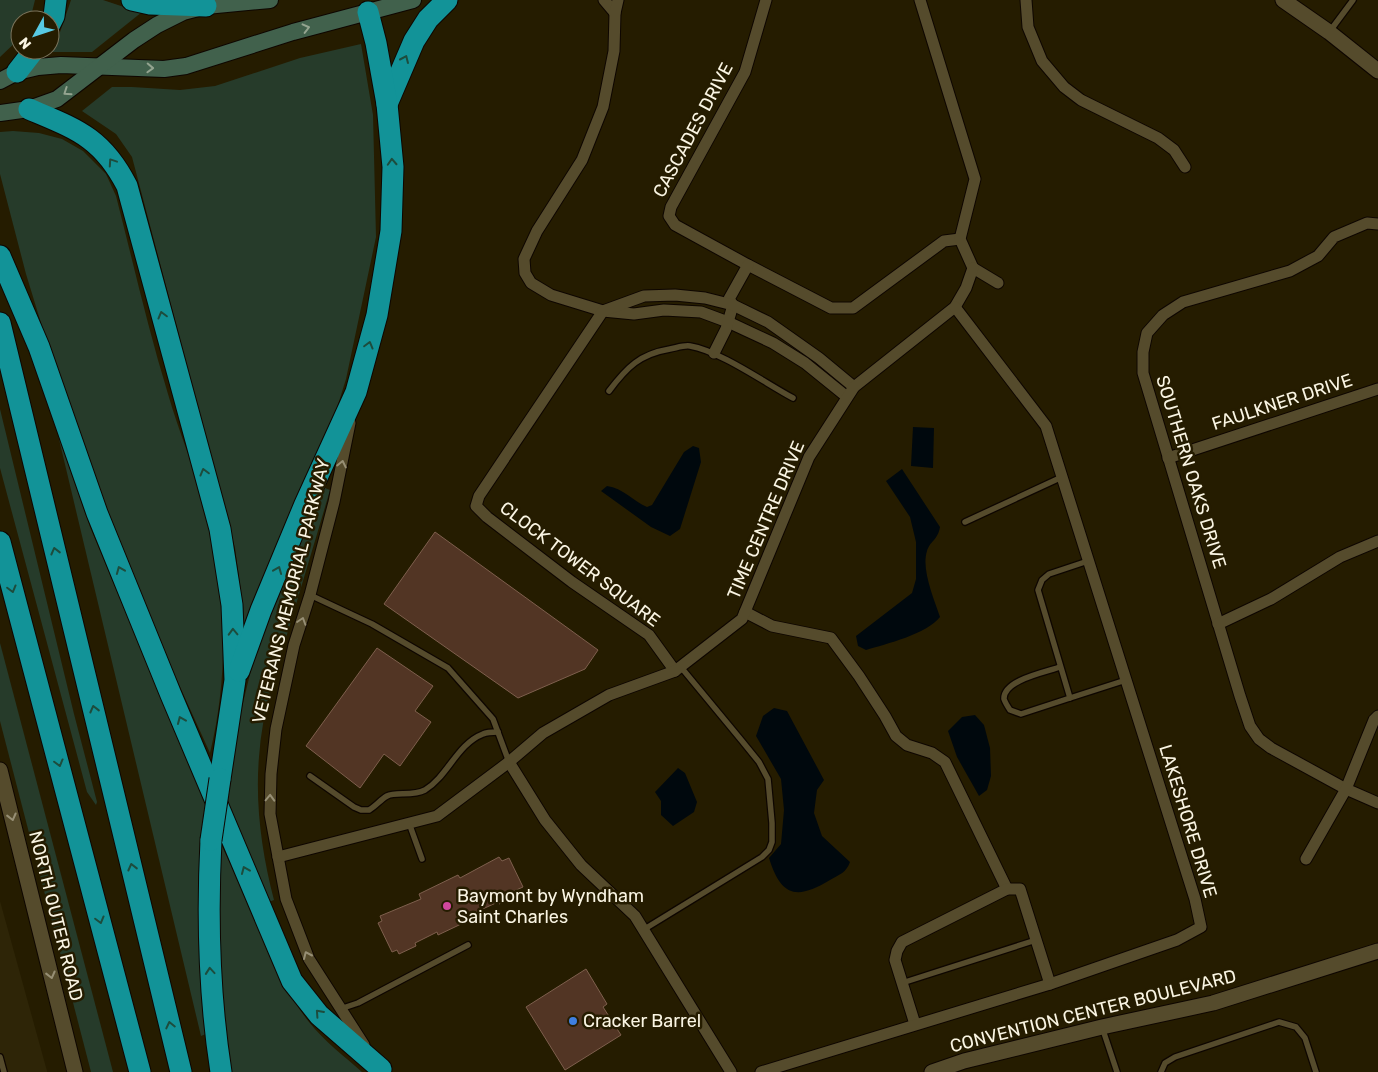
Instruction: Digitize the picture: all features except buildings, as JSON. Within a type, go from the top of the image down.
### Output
[{"type":"highway","points":[[132,0],[150,4],[206,6]]},
{"type":"highway","points":[[387,104],[414,41],[428,19],[447,0]]},
{"type":"highway","points":[[235,680],[261,610],[305,504],[356,392],[377,315],[390,231],[393,167],[387,104],[376,44],[366,6]]},
{"type":"highway","points":[[8,77],[24,60]]},
{"type":"highway","points":[[29,109],[74,128],[96,143],[107,154],[126,186],[220,529],[232,605],[235,680],[211,840],[208,899],[209,951],[215,1034],[222,1072]]},
{"type":"highway","points":[[0,256],[39,347],[100,522],[292,981],[319,1015],[382,1071]]},
{"type":"highway","points":[[0,323],[181,1072]]},
{"type":"highway","points":[[0,542],[140,1072]]},
{"type":"main road","points":[[0,113],[29,109],[57,99],[157,25],[183,12],[206,6],[270,0]]},
{"type":"main road","points":[[8,77],[38,67],[61,65],[164,69],[186,66],[225,55],[260,41],[366,6],[413,0]]},
{"type":"street","points":[[604,0],[615,13]]},
{"type":"street","points":[[618,0],[615,13],[614,52],[603,107],[582,160],[537,231],[524,259],[525,273],[531,283],[551,294],[603,311],[634,314],[664,310],[701,312],[773,343],[850,392]]},
{"type":"street","name":"CASCADES DRIVE","points":[[766,0],[746,72],[671,207],[669,216],[675,225],[831,308],[853,308],[944,241],[960,239]]},
{"type":"street","points":[[920,0],[975,179],[960,239],[973,268],[998,283]]},
{"type":"street","points":[[1026,0],[1028,27],[1042,61],[1064,87],[1081,100],[1158,138],[1174,150],[1185,167]]},
{"type":"street","points":[[1283,0],[1329,32],[1378,71]]},
{"type":"street","name":"SOUTHERN OAKS DRIVE","points":[[1378,224],[1367,223],[1334,237],[1318,256],[1290,271],[1183,302],[1163,315],[1147,333],[1143,352],[1143,373],[1250,726],[1259,739],[1271,748],[1346,789],[1378,803]]},
{"type":"street","points":[[733,305],[729,299],[748,265]]},
{"type":"street","name":"TIME CENTRE DRIVE","points":[[278,857],[437,816],[509,762],[543,733],[609,695],[678,668],[742,619],[809,457],[850,392],[955,307],[966,288],[973,268]]},
{"type":"street","points":[[603,311],[644,296],[667,295],[705,298],[733,305],[768,322],[819,358],[850,392]]},
{"type":"street","points":[[714,353],[726,329],[733,305]]},
{"type":"street","name":"LAKESHORE DRIVE","points":[[762,1072],[1050,984],[1177,940],[1200,927],[1195,899],[1046,426],[955,307]]},
{"type":"street","name":"CLOCK TOWER SQUARE","points":[[603,311],[479,496],[476,506],[487,517],[572,582],[649,635],[678,668]]},
{"type":"street","name":"FAULKNER DRIVE","points":[[1168,458],[1378,389]]},
{"type":"street","name":"VETERANS MEMORIAL PARKWAY","points":[[356,392],[334,502],[310,595],[294,645],[276,729],[271,774],[270,814],[286,900],[309,959],[382,1071]]},
{"type":"street","points":[[1218,624],[1271,599],[1340,557],[1378,542]]},
{"type":"street","points":[[744,612],[772,626],[831,638],[875,700],[896,736],[907,745],[932,753],[945,762],[1008,889]]},
{"type":"street","points":[[1306,859],[1346,789],[1374,720],[1378,716]]},
{"type":"street","points":[[509,762],[551,828],[581,865],[635,916],[731,1072]]},
{"type":"street","name":"NORTH OUTER ROAD","points":[[0,770],[75,1072]]},
{"type":"street","points":[[915,1024],[895,960],[896,951],[902,942],[1008,889],[1020,889],[1050,984]]},
{"type":"street","name":"CONVENTION CENTER BOULEVARD","points":[[932,1072],[964,1061],[1102,1027],[1213,1003],[1378,951]]},
{"type":"lane","points":[[1329,32],[1353,0]]},
{"type":"lane","points":[[609,391],[638,359],[657,351],[688,346],[714,353],[793,398]]},
{"type":"lane","points":[[965,522],[1062,477]]},
{"type":"lane","points":[[1070,698],[1038,590],[1042,580],[1049,574],[1088,561]]},
{"type":"lane","points":[[310,595],[372,624],[448,668],[493,719],[509,762]]},
{"type":"lane","points":[[1060,667],[1013,683],[1006,689],[1004,700],[1010,710],[1021,714],[1126,680]]},
{"type":"lane","points":[[643,930],[762,857],[769,850],[772,842],[768,779],[759,762],[678,668]]},
{"type":"lane","points":[[310,776],[354,806],[361,810],[369,810],[387,796],[395,794],[405,796],[423,791],[439,780],[471,740],[484,734],[498,732]]},
{"type":"lane","points":[[409,823],[422,859]]},
{"type":"lane","points":[[902,983],[1036,940]]},
{"type":"lane","points":[[340,1009],[358,1003],[468,945]]},
{"type":"lane","points":[[1161,1072],[1165,1063],[1175,1057],[1279,1022],[1296,1026],[1305,1038],[1316,1072]]},
{"type":"lane","points":[[1102,1027],[1118,1072]]},
{"type":"lane","points":[[0,1057],[4,1072]]},
{"type":"shaded area","points":[[913,427],[934,428],[933,468],[911,466]]},
{"type":"shaded area","points":[[693,446],[699,448],[701,462],[680,529],[670,536],[651,527],[601,491],[607,486],[613,487],[647,507],[652,505],[684,452]]},
{"type":"shaded area","points":[[902,469],[940,527],[938,535],[928,548],[926,566],[929,584],[940,617],[934,623],[916,633],[866,650],[858,646],[856,636],[912,593],[916,579],[916,542],[910,517],[886,481]]},
{"type":"shaded area","points":[[774,708],[787,711],[824,780],[817,790],[814,813],[822,836],[850,862],[847,869],[840,875],[818,886],[799,892],[792,891],[779,881],[769,858],[781,844],[784,810],[781,779],[756,736],[763,716]]},
{"type":"shaded area","points":[[975,715],[984,725],[990,748],[991,776],[987,790],[979,796],[957,757],[948,731],[962,717]]},
{"type":"shaded area","points":[[678,768],[685,773],[697,802],[694,812],[673,826],[661,815],[661,801],[655,792]]},
{"type":"shaded area","points":[[0,901],[47,1071],[47,1072],[0,1072]]},
{"type":"green space","points":[[0,0],[35,0],[32,10],[10,10],[10,48],[0,57]]},
{"type":"green space","points":[[71,0],[103,0],[142,12],[92,52],[60,52],[60,32]]},
{"type":"green space","points":[[361,44],[373,115],[376,237],[346,379],[326,443],[243,638],[241,592],[235,548],[132,157],[116,134],[82,111],[112,87],[180,90],[215,86],[300,58]]},
{"type":"green space","points":[[0,132],[39,133],[62,139],[83,151],[106,174],[116,196],[161,370],[209,520],[218,565],[223,619],[222,673],[216,727],[210,753],[156,634],[105,511],[60,385],[26,274],[0,174]]},
{"type":"green space","points":[[0,409],[97,802],[96,805],[87,792],[0,468]]},
{"type":"green space","points":[[58,435],[90,527],[206,805],[206,1034],[201,1036]]},
{"type":"green space","points":[[325,488],[330,490],[275,674],[263,723],[258,793],[260,829],[274,900],[269,902],[225,798],[235,736],[250,674],[265,628],[290,565]]},
{"type":"green space","points":[[0,643],[113,1072],[91,1072],[0,721]]},
{"type":"green space","points":[[219,840],[278,970],[295,1002],[321,1036],[362,1072],[227,1072],[217,985]]},
{"type":"place","name":"Baymont by Wyndham Saint Charles","points":[[447,906]]},
{"type":"place","name":"Cracker Barrel","points":[[573,1021]]}]
